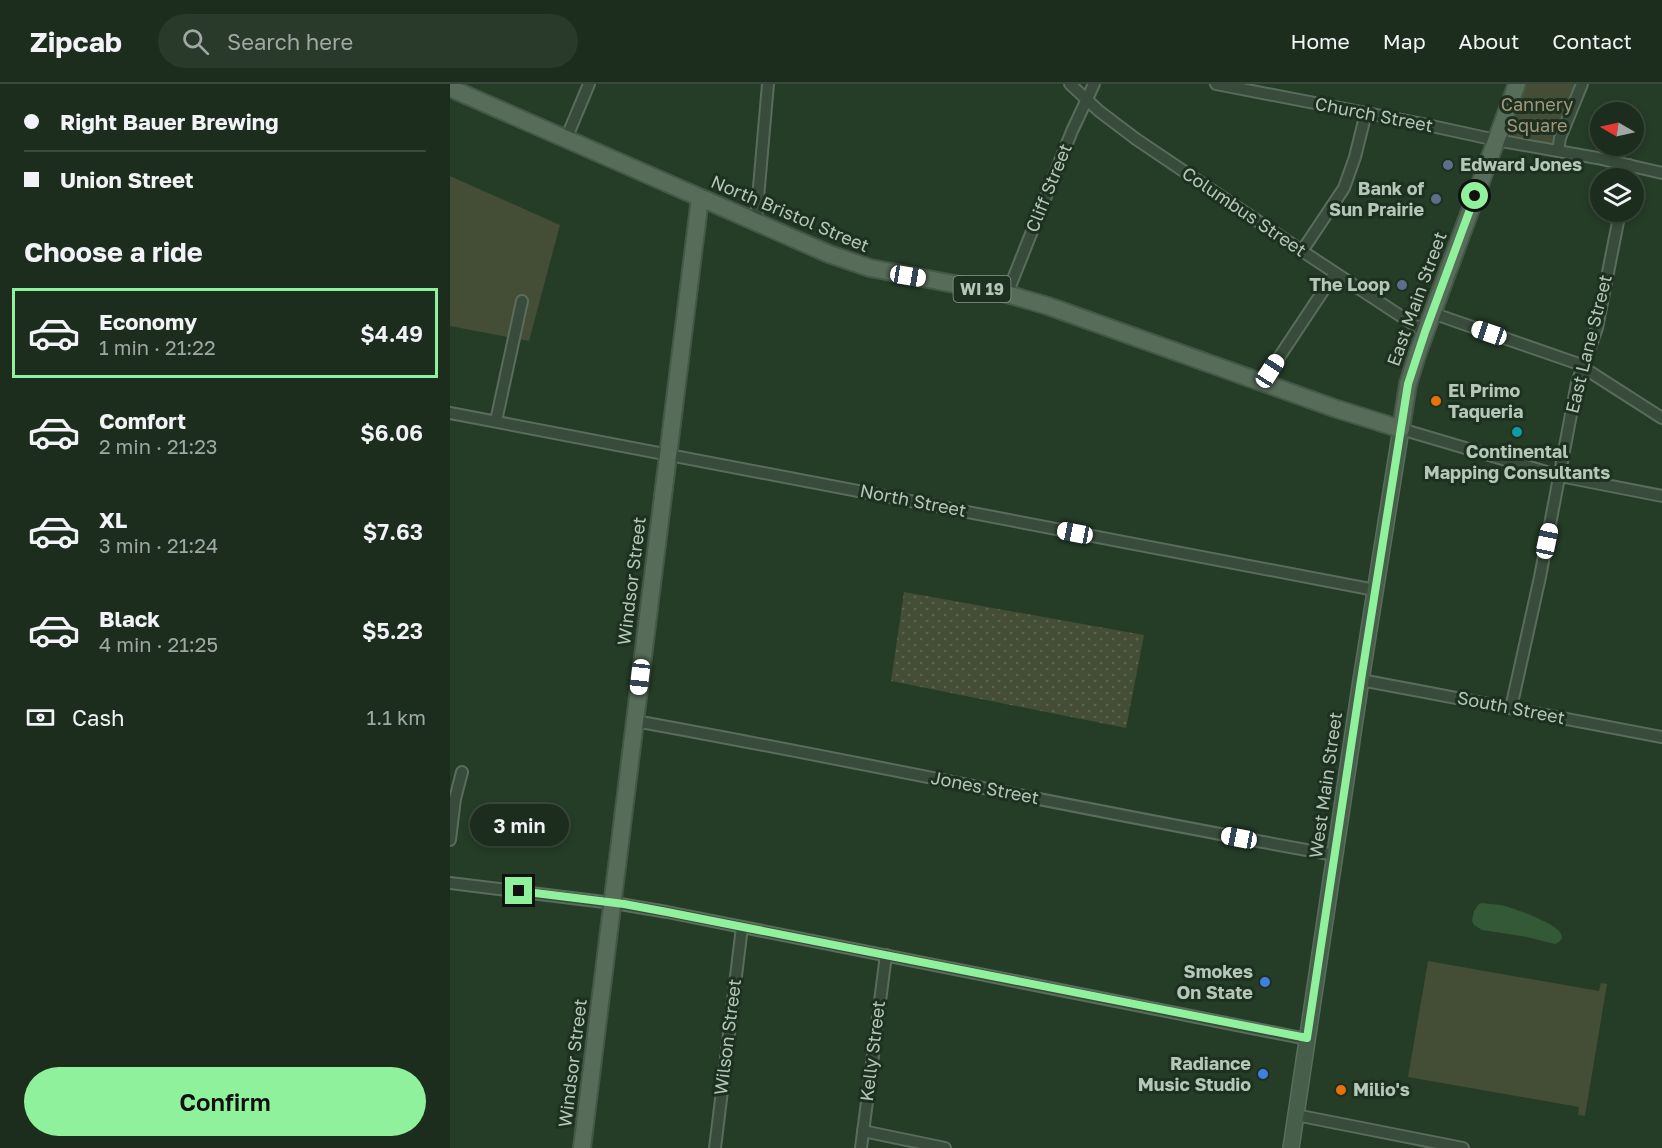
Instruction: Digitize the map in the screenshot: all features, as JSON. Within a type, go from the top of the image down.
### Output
[{"type":"main road","name":"East Main Street","points":[[1401,429],[1408,384],[1425,332],[1517,84]]},
{"type":"main road","name":"North Bristol Street","points":[[450,88],[859,265],[1006,294],[1121,331],[1401,429]]},
{"type":"main road","name":"Windsor Street","points":[[582,1148],[700,198]]},
{"type":"main road","points":[[694,245],[698,234],[709,220],[724,208]]},
{"type":"main road","name":"West Main Street","points":[[1291,1148],[1401,429]]},
{"type":"street","points":[[566,139],[589,84]]},
{"type":"street","points":[[756,221],[768,84]]},
{"type":"street","name":"Columbus Street","points":[[1070,84],[1136,139],[1425,332]]},
{"type":"street","name":"Cliff Street","points":[[1006,294],[1072,130],[1094,84]]},
{"type":"street","name":"Church Street","points":[[1216,84],[1662,172]]},
{"type":"street","points":[[1558,151],[1560,138],[1582,84]]},
{"type":"street","points":[[1302,252],[1344,188],[1356,157],[1366,113]]},
{"type":"street","name":"East Lane Street","points":[[1511,708],[1582,367],[1596,328],[1618,222]]},
{"type":"street","points":[[1265,383],[1270,371],[1335,273]]},
{"type":"street","points":[[496,421],[522,302]]},
{"type":"street","points":[[1432,313],[1576,363],[1662,418]]},
{"type":"street","name":"North Street","points":[[450,412],[1375,590]]},
{"type":"street","points":[[1401,429],[1560,476],[1662,496]]},
{"type":"street","name":"South Street","points":[[1361,680],[1662,737]]},
{"type":"street","name":"Jones Street","points":[[635,721],[1335,855]]},
{"type":"street","points":[[450,840],[455,799],[462,772]]},
{"type":"street","points":[[450,883],[612,903],[1307,1038]]},
{"type":"street","name":"Wilson Street","points":[[715,1148],[742,927]]},
{"type":"street","name":"Kelly Street","points":[[861,1148],[886,955]]},
{"type":"street","points":[[1296,1115],[1463,1148]]},
{"type":"street","points":[[863,1131],[945,1148]]},
{"type":"green space","name":"Cannery Square","points":[[1517,84],[1582,84],[1558,151],[1496,140]]},
{"type":"green space","points":[[450,176],[560,225],[529,341],[450,326]]},
{"type":"green space","points":[[904,592],[1144,635],[1126,728],[891,681]]},
{"type":"green space","points":[[1428,961],[1599,991],[1601,983],[1607,984],[1585,1116],[1578,1115],[1579,1107],[1408,1077]]},
{"type":"shaded area","points":[[1482,903],[1501,905],[1543,920],[1560,933],[1562,939],[1555,944],[1482,930],[1472,921],[1474,911]]},
{"type":"place","name":"Edward Jones","points":[[1448,165]]},
{"type":"place","name":"Bank of Sun Prairie","points":[[1436,199]]},
{"type":"place","name":"The Loop","points":[[1402,285]]},
{"type":"place","name":"El Primo Taqueria","points":[[1436,401]]},
{"type":"place","name":"Continental Mapping Consultants","points":[[1517,432]]},
{"type":"place","name":"Smokes On State","points":[[1265,982]]},
{"type":"place","name":"Radiance Music Studio","points":[[1263,1074]]},
{"type":"place","name":"Milio's","points":[[1341,1090]]},
{"type":"route","points":[[519,891],[624,904],[667,912],[1307,1038],[1408,384],[1475,196]]}]
